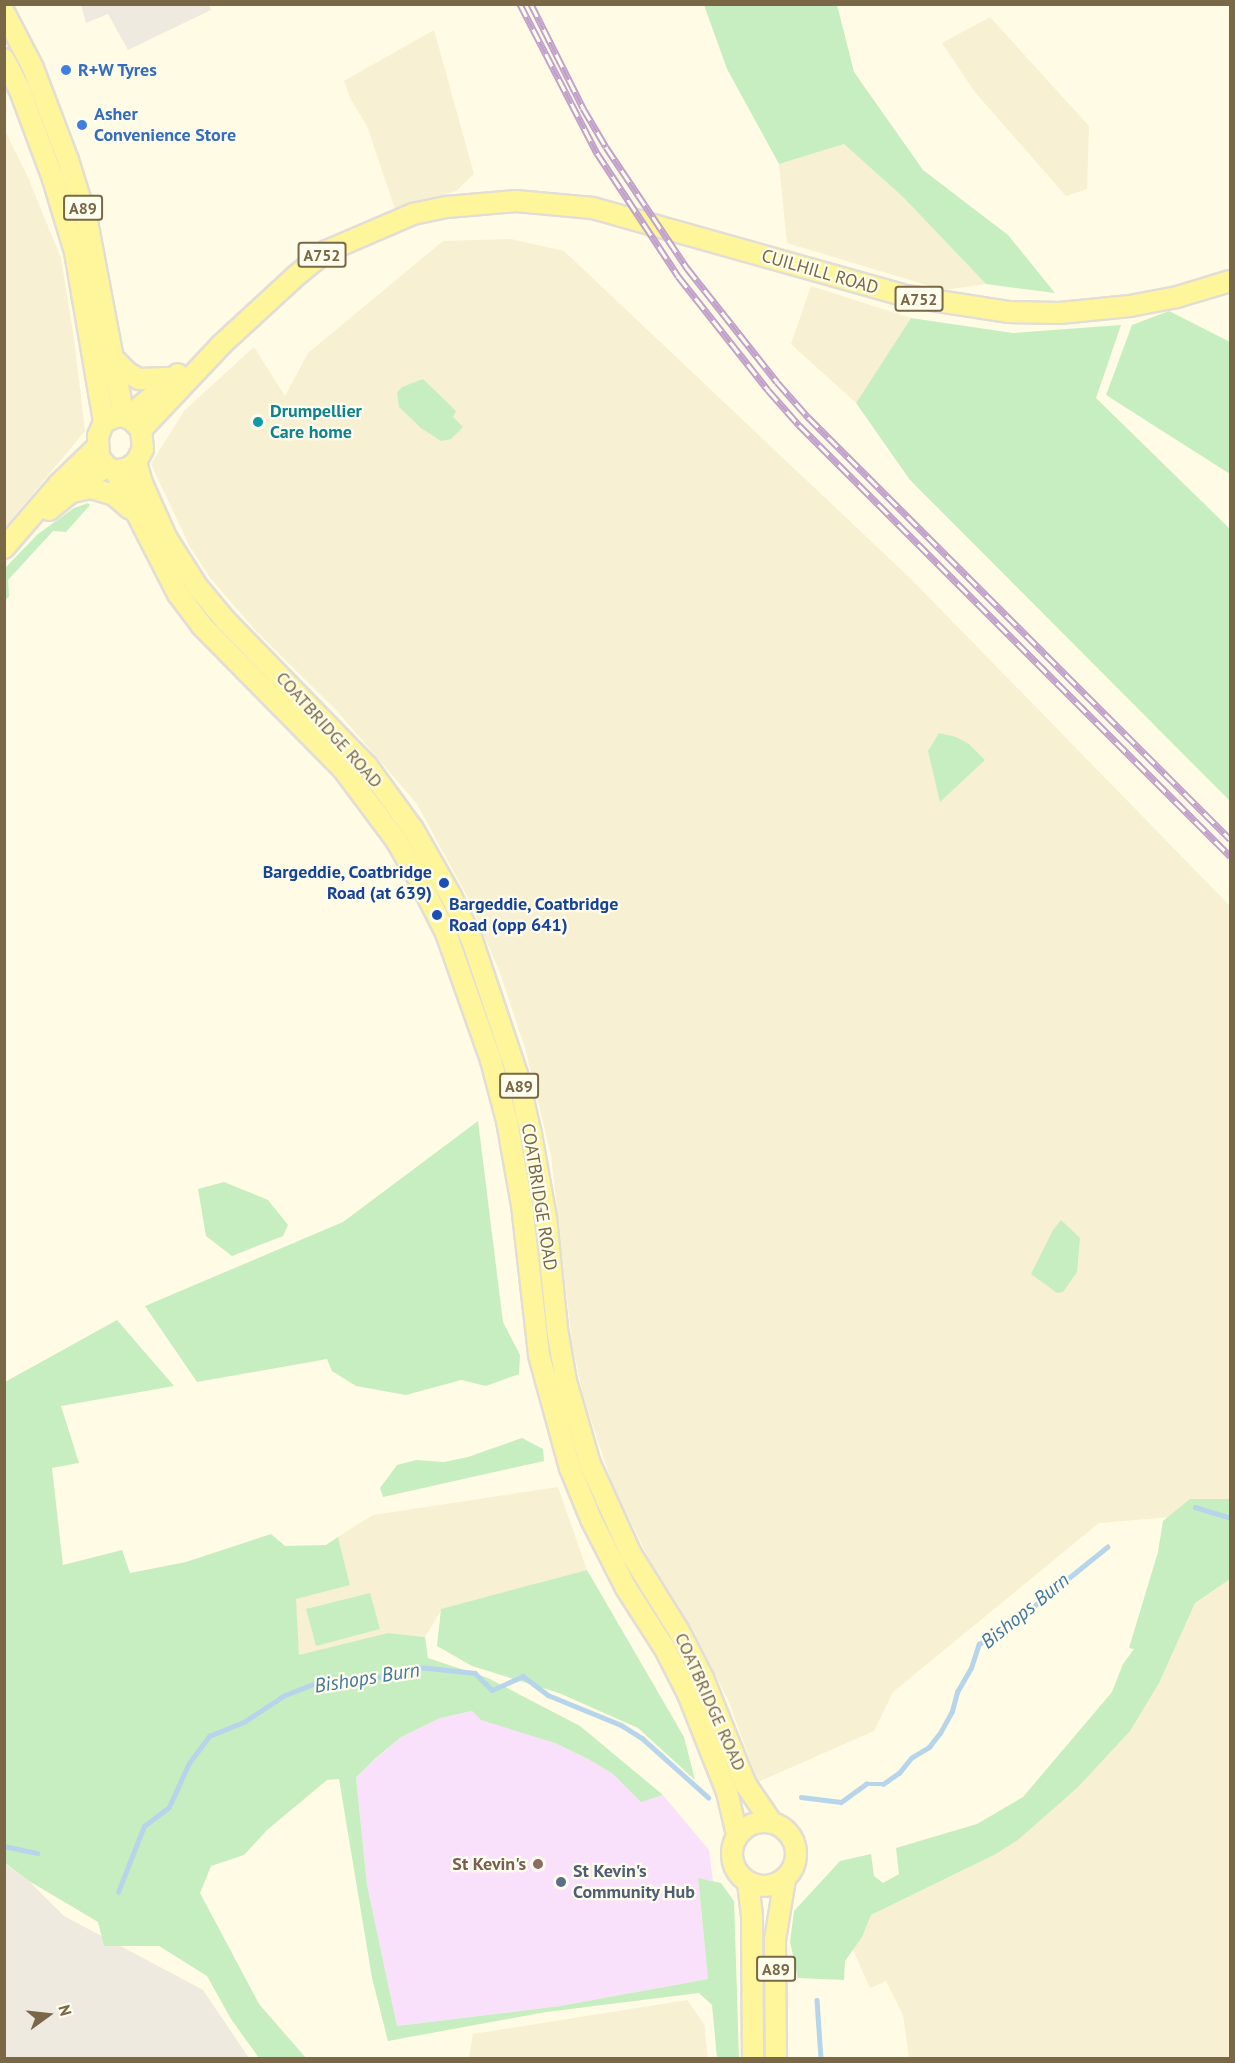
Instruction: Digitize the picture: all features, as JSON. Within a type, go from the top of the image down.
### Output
[{"type":"main road","name":"A89","points":[[4,12],[33,68],[68,160],[87,221],[113,358],[131,421]]},
{"type":"main road","name":"A89","points":[[4,59],[19,88],[53,179],[75,252],[105,422]]},
{"type":"main road","name":"CUILHILL ROAD","points":[[222,344],[297,274],[327,251],[413,214],[447,207],[516,201],[593,208],[906,297],[1008,312],[1060,313],[1130,306],[1177,297],[1230,281]]},
{"type":"main road","name":"A752","points":[[131,421],[173,378],[222,344]]},
{"type":"main road","name":"A752","points":[[131,421],[222,344]]},
{"type":"main road","points":[[113,358],[128,373],[139,379],[173,378]]},
{"type":"main road","points":[[10,542],[72,492],[111,469],[128,468],[136,462],[144,449],[131,421],[115,417],[105,422],[98,436],[99,457],[111,469]]},
{"type":"main road","points":[[10,542],[59,484],[98,446]]},
{"type":"main road","name":"COATBRIDGE ROAD","points":[[136,462],[142,483],[166,537],[197,586],[226,621],[367,766],[413,829],[468,931],[510,1052],[531,1134],[546,1218],[556,1329],[566,1381],[590,1464],[631,1554],[679,1631],[703,1678],[746,1785],[772,1823],[790,1836],[795,1848],[796,1861],[785,1879]]},
{"type":"main road","name":"COATBRIDGE ROAD","points":[[111,469],[163,568],[202,626],[343,769],[416,874],[446,933],[491,1060],[507,1121],[522,1205],[539,1355],[570,1468],[591,1519],[621,1578],[688,1694],[727,1792],[737,1835],[733,1847],[733,1858],[738,1872],[748,1883]]},
{"type":"main road","points":[[72,492],[91,488],[114,495],[134,512]]},
{"type":"main road","points":[[737,1835],[746,1827],[759,1822],[772,1823]]},
{"type":"main road","name":"A89","points":[[776,2058],[775,1940],[785,1879]]},
{"type":"main road","points":[[748,1883],[765,1887],[785,1879]]},
{"type":"main road","name":"A89","points":[[748,1883],[752,1916],[753,2058]]},
{"type":"shaded area","points":[[209,4],[211,10],[128,50],[108,14],[86,23],[81,5]]},
{"type":"shaded area","points":[[990,17],[1089,126],[1087,189],[1066,196],[974,91],[942,43]]},
{"type":"shaded area","points":[[434,30],[474,174],[456,191],[395,209],[367,126],[350,98],[344,81]]},
{"type":"shaded area","points":[[5,131],[27,175],[61,258],[85,431],[5,527]]},
{"type":"shaded area","points":[[844,144],[903,197],[986,284],[943,290],[787,243],[779,164]]},
{"type":"shaded area","points":[[511,239],[564,251],[912,580],[1230,906],[1230,1512],[1099,1523],[893,1692],[874,1731],[758,1782],[729,1702],[691,1626],[648,1557],[612,1483],[584,1399],[572,1343],[551,1155],[525,1048],[500,973],[469,900],[417,804],[337,711],[256,631],[211,579],[190,547],[151,464],[184,411],[254,347],[285,396],[308,353],[443,241]]},
{"type":"shaded area","points":[[811,286],[911,318],[856,403],[791,344]]},
{"type":"shaded area","points":[[558,1487],[587,1570],[442,1609],[425,1637],[388,1633],[299,1656],[295,1598],[350,1585],[338,1537],[373,1515]]},
{"type":"shaded area","points":[[1230,1579],[1230,2058],[909,2058],[903,2015],[886,1981],[870,1988],[853,1950],[871,1915],[994,1855],[1195,1603]]},
{"type":"shaded area","name":"St Kevin's","points":[[472,1711],[479,1718],[555,1743],[588,1759],[613,1774],[641,1801],[663,1795],[709,1850],[713,1881],[698,1879],[708,1979],[560,2006],[397,2026],[367,1885],[356,1776],[401,1737],[440,1718]]},
{"type":"shaded area","points":[[4,1863],[29,1881],[64,1916],[203,1990],[249,2058],[5,2058]]},
{"type":"shaded area","points":[[687,2000],[704,2024],[708,2058],[469,2058],[473,2034]]},
{"type":"green space","points":[[704,5],[837,5],[854,72],[923,170],[1008,235],[1055,293],[986,284],[903,197],[844,144],[779,164],[727,69]]},
{"type":"green space","points":[[1169,311],[1230,342],[1230,474],[1106,395],[1132,325]]},
{"type":"green space","points":[[911,318],[1013,333],[1121,325],[1096,398],[1230,529],[1230,801],[910,480],[856,403]]},
{"type":"green space","points":[[423,379],[456,411],[453,417],[463,427],[451,439],[441,441],[421,428],[399,407],[397,393],[402,387]]},
{"type":"green space","points":[[88,503],[90,505],[66,532],[53,531],[8,580],[9,596],[5,601],[5,568],[38,534],[74,508]]},
{"type":"green space","points":[[939,733],[956,737],[969,744],[985,760],[940,802],[928,751]]},
{"type":"green space","points":[[478,1121],[503,1322],[520,1355],[519,1374],[486,1386],[461,1380],[406,1395],[356,1386],[332,1371],[327,1359],[197,1382],[145,1306],[343,1222]]},
{"type":"green space","points":[[224,1182],[268,1200],[288,1225],[283,1236],[232,1256],[206,1236],[198,1189]]},
{"type":"green space","points":[[1061,1220],[1080,1238],[1077,1272],[1063,1292],[1057,1293],[1031,1274],[1053,1230]]},
{"type":"green space","points":[[117,1320],[174,1386],[61,1406],[79,1463],[52,1468],[63,1565],[122,1550],[130,1573],[186,1562],[271,1534],[285,1546],[326,1545],[338,1537],[350,1585],[296,1599],[299,1655],[388,1633],[425,1637],[428,1658],[488,1678],[580,1726],[663,1795],[641,1802],[613,1774],[588,1759],[555,1743],[481,1720],[472,1711],[440,1718],[401,1737],[376,1758],[356,1777],[367,1885],[397,2026],[560,2006],[708,1979],[698,1878],[721,1883],[734,1901],[739,2058],[717,2058],[712,2005],[699,1993],[546,2012],[388,2041],[372,1978],[339,1779],[327,1780],[267,1830],[244,1855],[211,1866],[200,1893],[259,2004],[306,2058],[259,2058],[231,2019],[207,1976],[159,1946],[104,1946],[98,1922],[29,1881],[5,1863],[5,1382]]},
{"type":"green space","points":[[522,1438],[543,1449],[544,1461],[383,1497],[380,1488],[397,1465],[416,1460],[444,1462],[468,1457]]},
{"type":"green space","points":[[1190,1499],[1230,1499],[1230,1579],[1195,1603],[1159,1683],[1130,1731],[1078,1787],[1019,1839],[994,1855],[871,1915],[862,1937],[845,1961],[844,1980],[798,1978],[790,1942],[794,1911],[840,1861],[871,1854],[874,1876],[883,1883],[899,1874],[896,1848],[977,1824],[1023,1797],[1112,1692],[1123,1664],[1134,1649],[1129,1648],[1158,1552],[1163,1521]]},
{"type":"green space","points":[[587,1570],[684,1737],[695,1780],[638,1728],[559,1693],[472,1666],[437,1646],[441,1609]]},
{"type":"green space","points":[[370,1593],[380,1629],[316,1646],[306,1609]]},
{"type":"waterway","name":"Bishops Burn","points":[[1195,1507],[1230,1518]]},
{"type":"waterway","name":"Bishops Burn","points":[[801,1797],[841,1802],[866,1784],[883,1784],[899,1773],[911,1758],[929,1747],[940,1733],[952,1711],[957,1692],[971,1668],[979,1644],[1024,1614],[1107,1547]]},
{"type":"waterway","name":"Bishops Burn","points":[[118,1892],[144,1826],[169,1807],[189,1763],[209,1736],[244,1722],[285,1695],[314,1684],[375,1678],[419,1667],[475,1673],[492,1690],[523,1676],[548,1695],[621,1725],[642,1738],[708,1797]]},
{"type":"waterway","points":[[4,1846],[37,1853]]},
{"type":"waterway","points":[[817,2000],[821,2058]]},
{"type":"railway","points":[[520,4],[597,153],[678,276],[768,390],[799,425],[1230,856]]},
{"type":"railway","points":[[531,4],[583,108],[606,147],[687,268],[777,382],[808,417],[1230,839]]},
{"type":"place","name":"R+W Tyres","points":[[66,70]]},
{"type":"place","name":"Asher Convenience Store","points":[[82,125]]},
{"type":"place","name":"Drumpellier Care home","points":[[258,422]]},
{"type":"place","name":"Bargeddie, Coatbridge Road (at 639)","points":[[444,883]]},
{"type":"place","name":"Bargeddie, Coatbridge Road (opp 641)","points":[[437,915]]},
{"type":"place","name":"St Kevin's","points":[[538,1864]]},
{"type":"place","name":"St Kevin's Community Hub","points":[[561,1882]]}]
